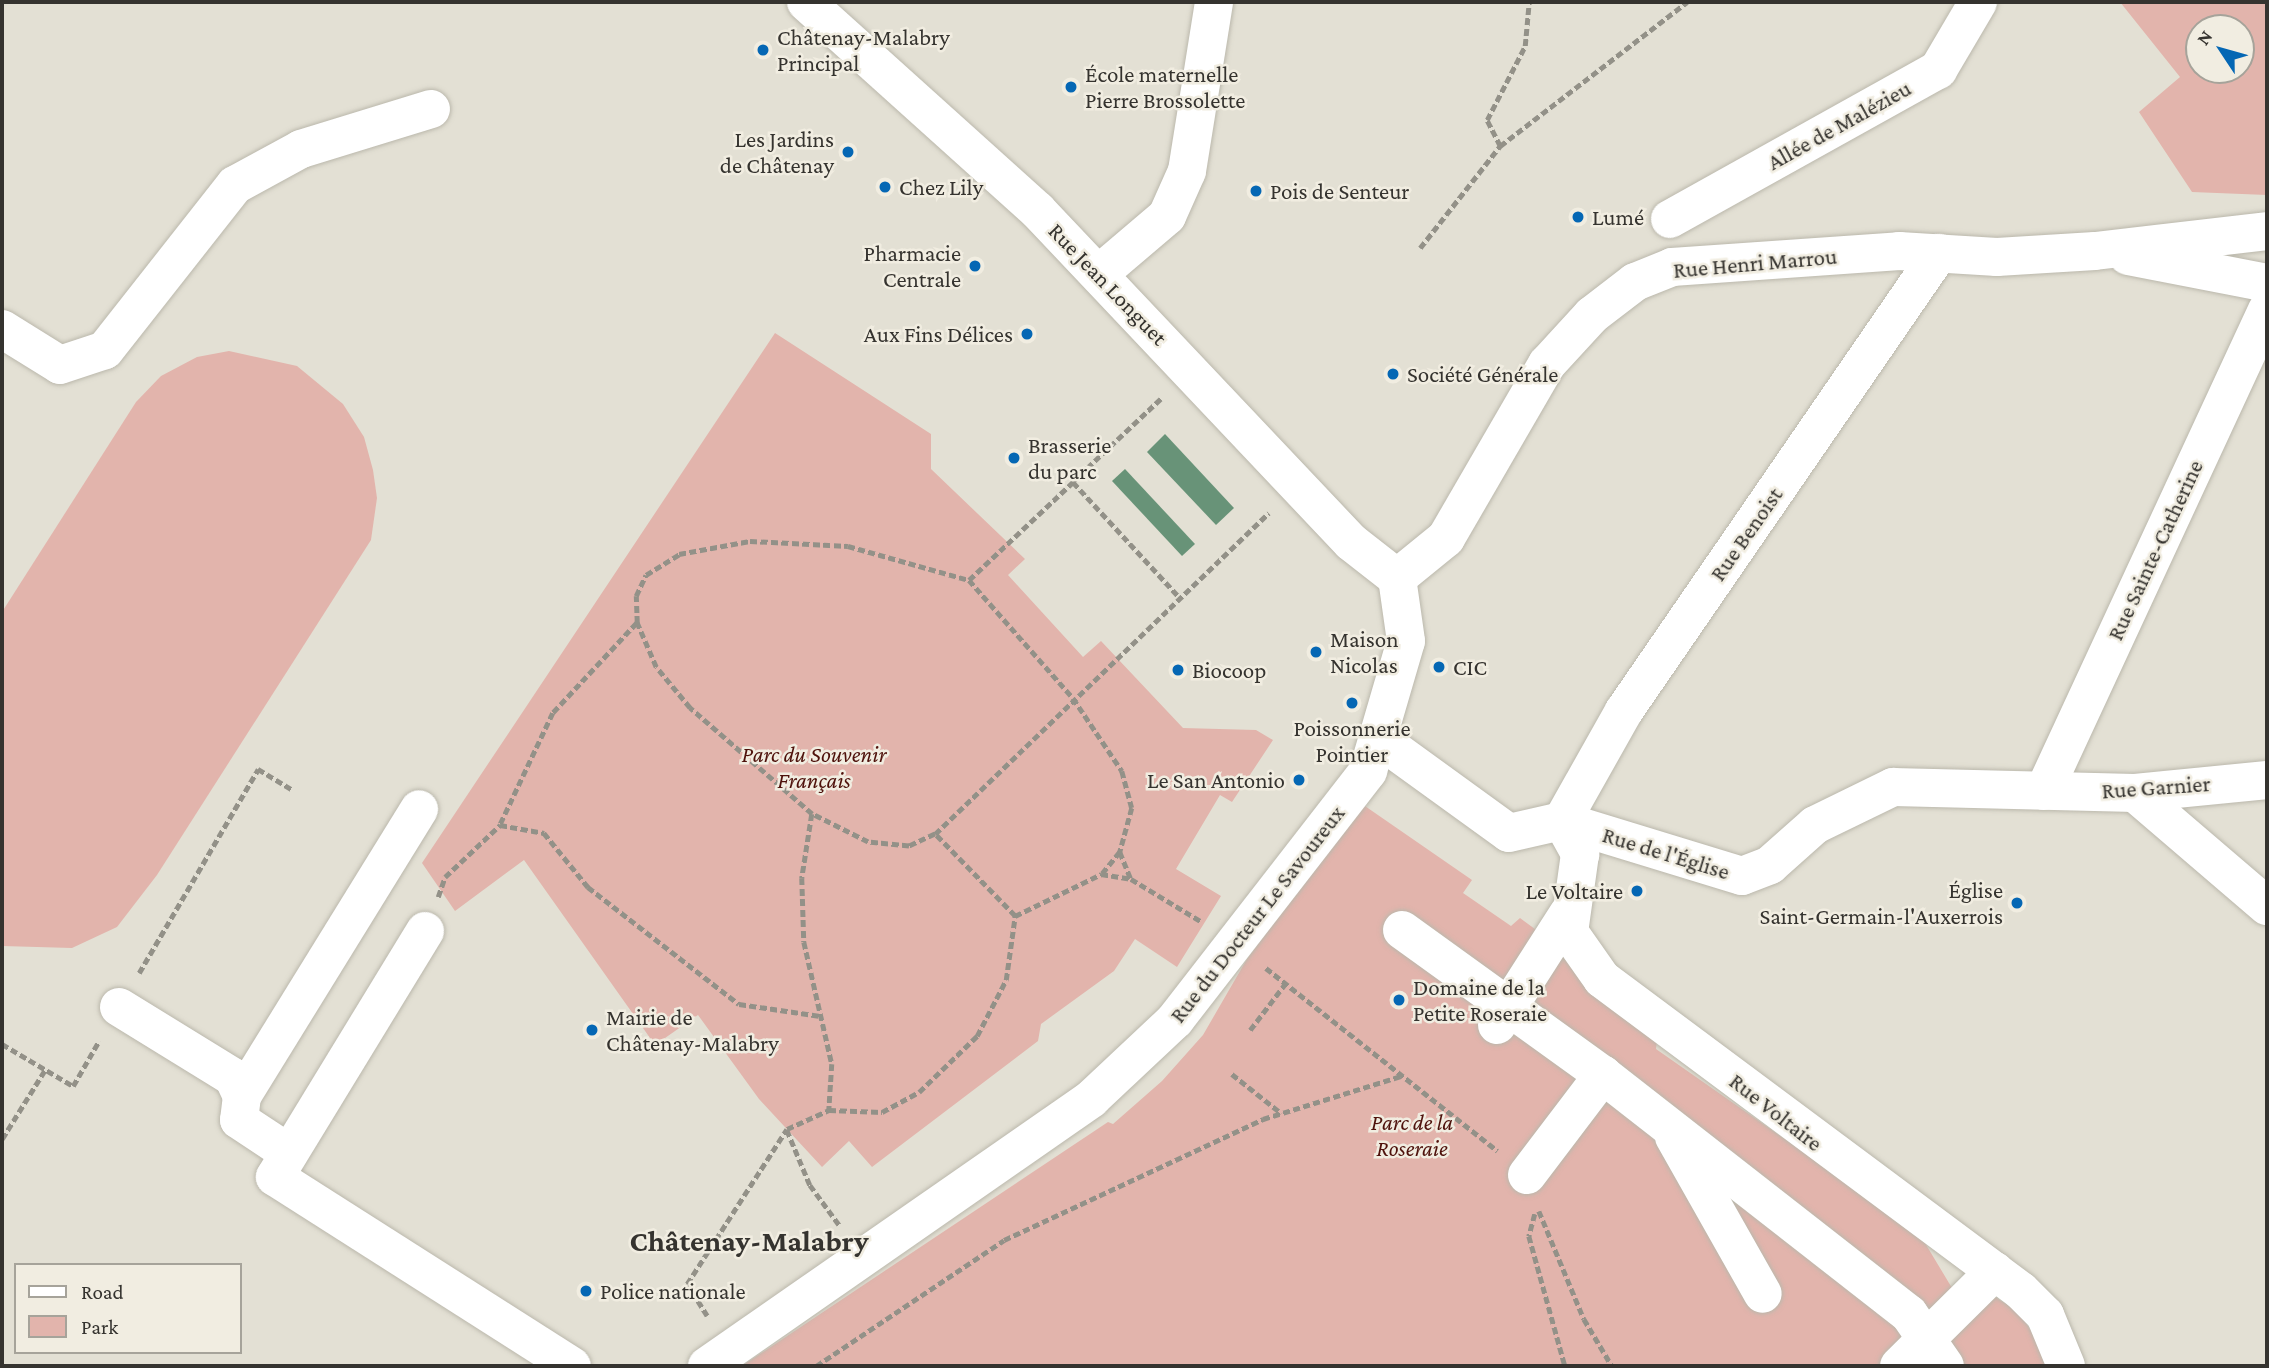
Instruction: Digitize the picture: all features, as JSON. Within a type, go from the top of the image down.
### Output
[{"type":"street","name":"Rue Jean Longuet","points":[[806,2],[1100,273],[1297,487],[1372,563],[1397,578]]},
{"type":"street","points":[[1100,273],[1167,216],[1187,171],[1214,2]]},
{"type":"street","name":"Allée de Malézieu","points":[[1670,219],[1938,71],[1978,2]]},
{"type":"street","points":[[2,329],[61,365],[105,350],[235,185],[301,149],[431,109]]},
{"type":"street","name":"Rue Henri Marrou","points":[[1397,578],[1446,538],[1548,365],[1592,315],[1635,282],[1672,267],[1939,253],[2095,251],[2267,231]]},
{"type":"street","name":"Rue Henri Marrou","points":[[2095,251],[2267,283]]},
{"type":"street","name":"Rue Benoist","points":[[1562,821],[1624,710],[1939,253]]},
{"type":"street","name":"Rue Sainte-Catherine","points":[[2044,790],[2267,310]]},
{"type":"street","name":"Rue du Docteur Le Savoureux","points":[[707,1366],[1091,1099],[1175,1020],[1239,945],[1368,771],[1406,640],[1397,578]]},
{"type":"street","name":"Rue de l'Église","points":[[1379,739],[1509,833],[1562,821],[1742,876],[1770,865],[1815,825],[1893,787],[2044,790]]},
{"type":"street","name":"Rue Garnier","points":[[2044,790],[2135,793],[2267,780]]},
{"type":"street","points":[[2135,793],[2267,906]]},
{"type":"street","points":[[289,1153],[239,1120],[242,1096],[419,809]]},
{"type":"street","name":"Rue Voltaire","points":[[1562,821],[1580,854],[1568,914],[1569,932],[1602,979],[1995,1271],[2045,1315],[2066,1366]]},
{"type":"street","points":[[1503,1016],[1568,914]]},
{"type":"street","points":[[1402,930],[1503,1016],[1603,1075],[1668,1126],[1936,1351]]},
{"type":"street","points":[[425,931],[275,1177],[572,1366]]},
{"type":"street","points":[[119,1007],[233,1077],[242,1096]]},
{"type":"street","points":[[1527,1175],[1603,1075]]},
{"type":"street","points":[[1668,1126],[1763,1294]]},
{"type":"street","points":[[1899,1366],[1936,1351],[1995,1271]]},
{"type":"path","points":[[1500,146],[1488,120],[1525,46],[1529,2]]},
{"type":"path","points":[[1420,248],[1500,146],[1687,2]]},
{"type":"path","points":[[969,580],[1191,371]]},
{"type":"path","points":[[1073,482],[1179,597]]},
{"type":"path","points":[[1015,916],[1101,874],[1120,852],[1132,808],[1122,771],[1073,698],[969,580],[848,546],[750,541],[679,554],[646,575],[636,596],[637,623],[656,667],[690,708],[812,814],[868,842],[909,846],[935,834],[1073,698],[1297,487]]},
{"type":"path","points":[[425,931],[445,877],[500,825],[553,713],[637,623]]},
{"type":"path","points":[[2,1044],[73,1086],[258,769],[291,789]]},
{"type":"path","points":[[812,814],[802,878],[804,943],[832,1064],[830,1110]]},
{"type":"path","points":[[500,825],[544,833],[588,887],[739,1004],[820,1016]]},
{"type":"path","points":[[935,834],[1015,916]]},
{"type":"path","points":[[1120,852],[1131,879]]},
{"type":"path","points":[[1101,874],[1131,879],[1239,945],[1527,1175]]},
{"type":"path","points":[[702,1325],[708,1314],[687,1284],[787,1129],[830,1110],[882,1112],[919,1092],[977,1036],[1006,980],[1015,916]]},
{"type":"path","points":[[1250,1030],[1285,984]]},
{"type":"path","points":[[2,1139],[45,1070]]},
{"type":"path","points":[[1232,1074],[1282,1114]]},
{"type":"path","points":[[816,1366],[1004,1240],[1282,1114],[1402,1076]]},
{"type":"path","points":[[787,1129],[810,1185],[862,1258]]},
{"type":"path","points":[[1565,1366],[1529,1236],[1538,1206],[1584,1319],[1612,1366]]},
{"type":"green space","points":[[2120,2],[2267,2],[2267,195],[2192,192],[2139,112],[2180,77]]},
{"type":"green space","name":"Parc du Souvenir Français","points":[[775,333],[931,434],[931,469],[1025,559],[1008,575],[1083,657],[1101,641],[1183,728],[1256,730],[1273,740],[1232,802],[1220,795],[1176,869],[1221,896],[1177,967],[1135,939],[1114,971],[1041,1024],[1038,1041],[872,1167],[849,1141],[822,1167],[759,1099],[698,1015],[655,1045],[524,860],[455,911],[422,863]]},
{"type":"green space","points":[[229,351],[297,366],[343,404],[364,437],[373,470],[377,498],[371,540],[157,875],[117,927],[72,948],[2,946],[2,612],[136,402],[161,376],[197,357]]},
{"type":"green space","name":"Parc de la Roseraie","points":[[1362,804],[1472,880],[1463,893],[1511,926],[1520,918],[1581,963],[1658,1031],[1656,1049],[1919,1233],[1952,1288],[1995,1297],[2019,1312],[2053,1366],[742,1366],[1108,1122],[1113,1124],[1162,1081],[1203,1035],[1247,959]]},
{"type":"shaded area","points":[[1165,434],[1234,508],[1216,525],[1147,452]]},
{"type":"shaded area","points":[[1125,469],[1195,544],[1182,556],[1112,481]]},
{"type":"place","name":"Châtenay-Malabry Principal","points":[[763,50]]},
{"type":"place","name":"École maternelle Pierre Brossolette","points":[[1071,87]]},
{"type":"place","name":"Les Jardins de Châtenay","points":[[848,152]]},
{"type":"place","name":"Chez Lily","points":[[885,187]]},
{"type":"place","name":"Pois de Senteur","points":[[1256,191]]},
{"type":"place","name":"Lumé","points":[[1578,217]]},
{"type":"place","name":"Pharmacie Centrale","points":[[975,266]]},
{"type":"place","name":"Aux Fins Délices","points":[[1027,334]]},
{"type":"place","name":"Société Générale","points":[[1393,374]]},
{"type":"place","name":"Brasserie du parc","points":[[1014,458]]},
{"type":"place","name":"Maison Nicolas","points":[[1316,652]]},
{"type":"place","name":"CIC","points":[[1439,667]]},
{"type":"place","name":"Biocoop","points":[[1178,670]]},
{"type":"place","name":"Poissonnerie Pointier","points":[[1352,703]]},
{"type":"place","name":"Le San Antonio","points":[[1299,780]]},
{"type":"place","name":"Le Voltaire","points":[[1637,891]]},
{"type":"place","name":"Église Saint-Germain-l'Auxerrois","points":[[2017,903]]},
{"type":"place","name":"Domaine de la Petite Roseraie","points":[[1399,1000]]},
{"type":"place","name":"Mairie de Châtenay-Malabry","points":[[592,1030]]},
{"type":"place","name":"Police nationale","points":[[586,1291]]},
{"type":"district","name":"Châtenay-Malabry","points":[[749,1241]]}]
